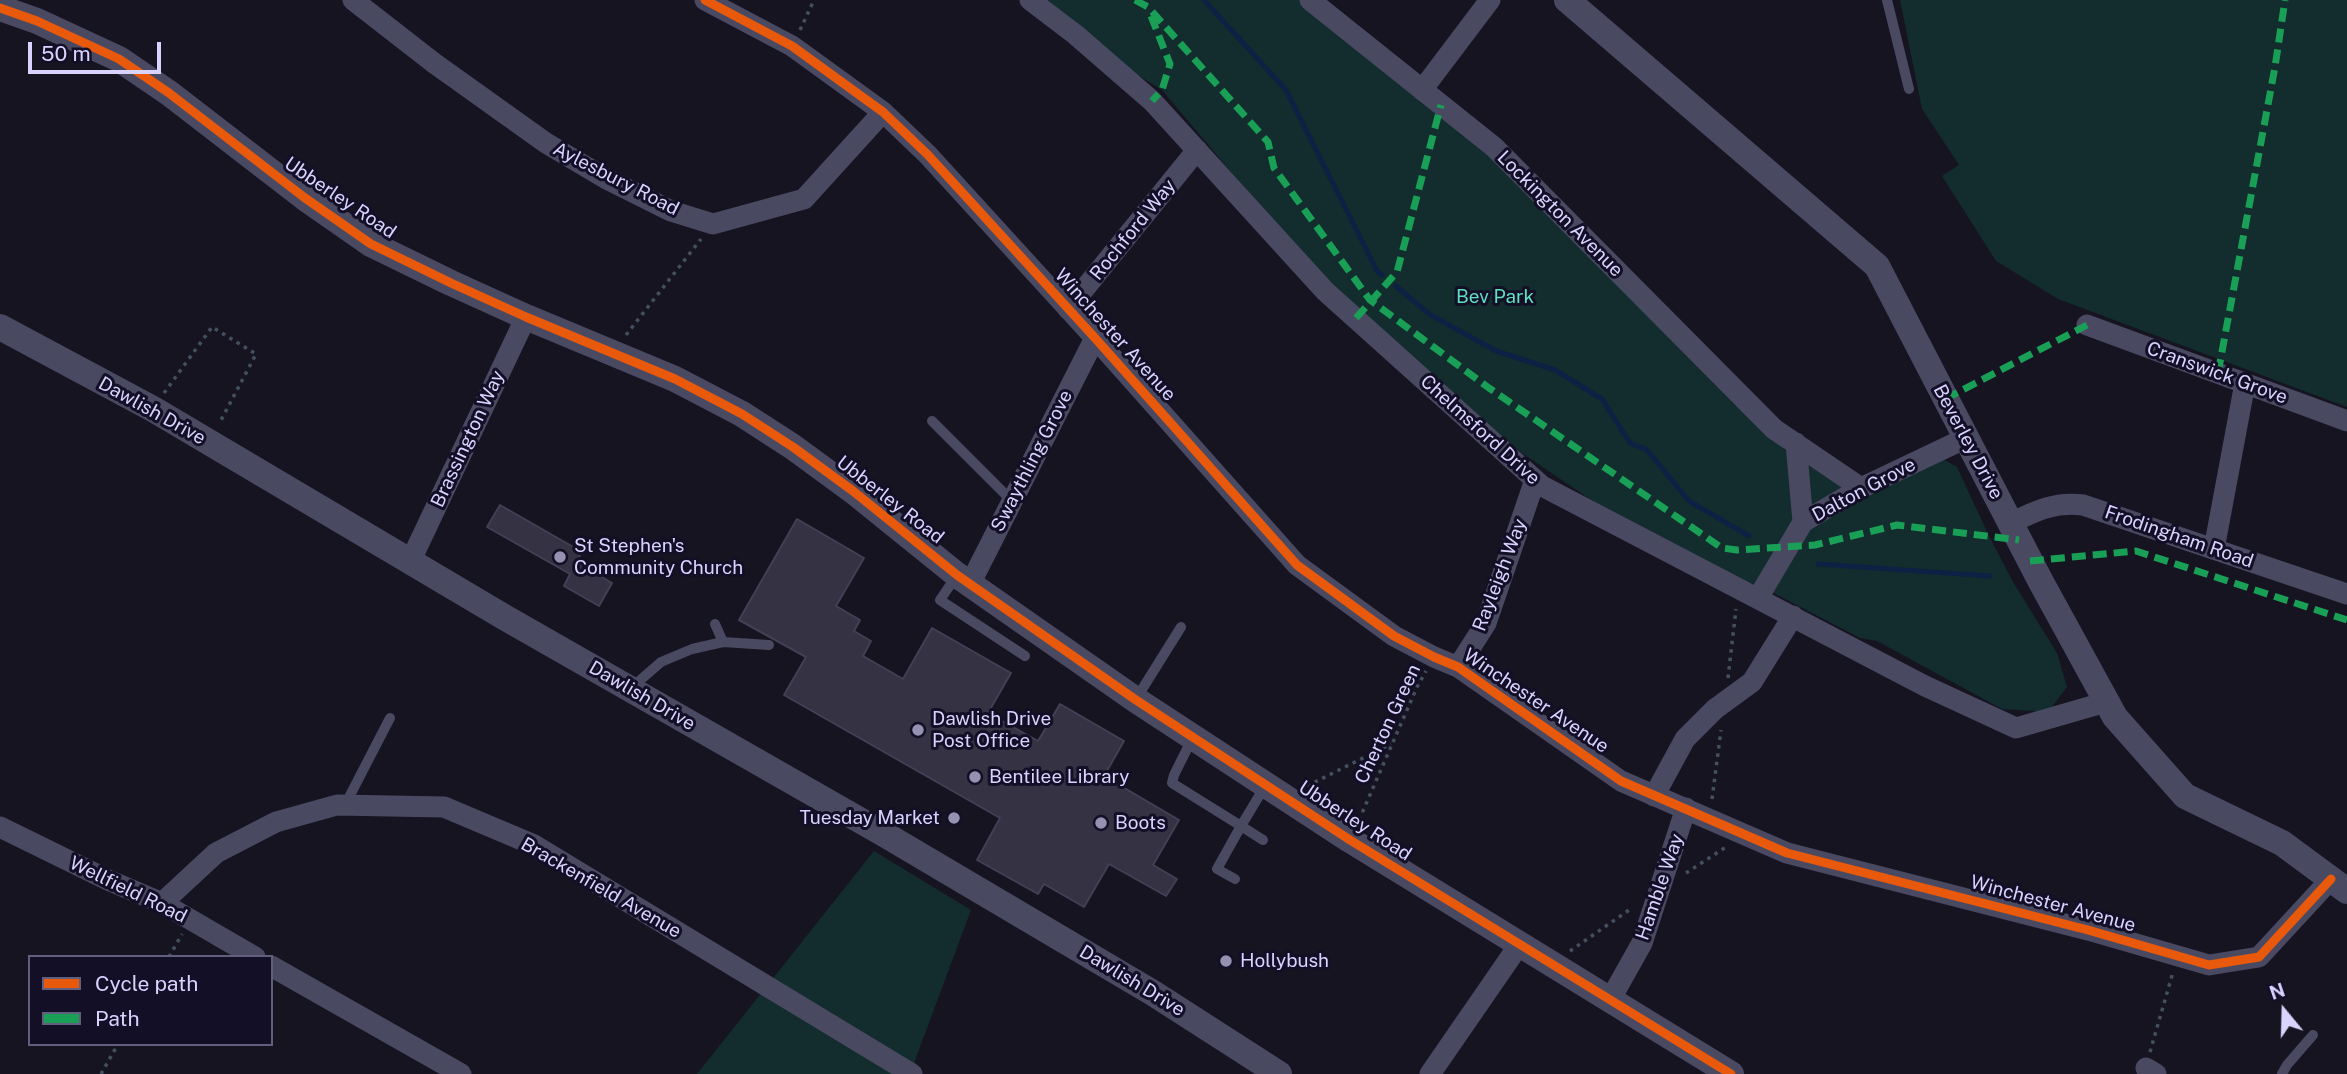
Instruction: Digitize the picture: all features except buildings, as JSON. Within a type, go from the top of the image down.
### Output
[{"type":"street","name":"Aylesbury Road","points":[[352,0],[546,143],[605,178],[671,211],[713,224]]},
{"type":"street","name":"Winchester Avenue","points":[[705,0],[792,46],[883,112],[928,155],[1297,565],[1394,636],[1458,667],[1621,781],[1787,853],[2088,930],[2209,965],[2259,957],[2339,885]]},
{"type":"street","name":"Chelmsford Drive","points":[[1030,0],[1076,35],[1152,102],[1325,291],[1542,486],[1925,686],[2016,728],[2106,702]]},
{"type":"street","name":"Lockington Avenue","points":[[1310,0],[1494,147],[1774,429],[1861,488]]},
{"type":"street","points":[[1422,90],[1490,0]]},
{"type":"street","name":"Beverley Drive","points":[[1567,0],[1878,266],[1966,438],[2115,717],[2185,796],[2282,843],[2339,885]]},
{"type":"street","name":"Ubberley Road","points":[[0,8],[37,21],[119,59],[169,93],[305,198],[371,244],[526,317],[675,379],[763,428],[853,491],[964,580],[1136,700],[1350,841],[1731,1074]]},
{"type":"street","points":[[713,224],[804,200],[883,112]]},
{"type":"street","name":"Rochford Way","points":[[1068,309],[1197,150]]},
{"type":"street","name":"Brassington Way","points":[[410,562],[526,317]]},
{"type":"street","name":"Cranswick Grove","points":[[2087,325],[2347,421]]},
{"type":"street","name":"Dawlish Drive","points":[[0,327],[153,409],[410,562],[884,834],[1142,986],[1279,1074]]},
{"type":"street","name":"Swaythling Grove","points":[[964,580],[1012,501],[1095,338]]},
{"type":"street","points":[[2214,549],[2245,383]]},
{"type":"street","name":"Dalton Grove","points":[[1758,597],[1803,522],[1861,488],[1966,438]]},
{"type":"street","points":[[1796,443],[1803,522]]},
{"type":"street","name":"Rayleigh Way","points":[[1458,667],[1486,622],[1535,480]]},
{"type":"street","name":"Frodingham Road","points":[[2011,523],[2050,506],[2073,503],[2084,505],[2347,594]]},
{"type":"street","points":[[1654,796],[1685,739],[1715,709],[1752,682],[1793,616]]},
{"type":"street","name":"Brackenfield Avenue","points":[[162,903],[216,853],[276,821],[337,805],[444,807],[534,845],[912,1074]]},
{"type":"street","name":"Hamble Way","points":[[1610,1000],[1643,943],[1686,808]]},
{"type":"street","name":"Wellfield Road","points":[[0,827],[108,880],[162,903],[251,955]]},
{"type":"street","points":[[1430,1074],[1519,945]]},
{"type":"street","points":[[273,967],[461,1074]]},
{"type":"lane","points":[[1887,0],[1909,89]]},
{"type":"lane","points":[[932,421],[1012,501]]},
{"type":"lane","points":[[964,580],[940,600],[1025,656]]},
{"type":"lane","points":[[715,624],[723,642]]},
{"type":"lane","points":[[1136,700],[1181,627]]},
{"type":"lane","points":[[630,689],[661,662],[677,656],[723,642],[769,645]]},
{"type":"lane","points":[[677,656],[693,660]]},
{"type":"lane","points":[[345,805],[390,718]]},
{"type":"lane","points":[[1193,737],[1172,783],[1263,840]]},
{"type":"lane","points":[[1235,879],[1217,869],[1241,826],[1276,790]]},
{"type":"lane","points":[[2282,1074],[2313,1035]]},
{"type":"path","points":[[792,46],[814,0]]},
{"type":"path","points":[[612,353],[713,224]]},
{"type":"path","points":[[153,409],[212,327],[256,354],[209,443]]},
{"type":"path","points":[[1276,790],[1393,743]]},
{"type":"path","points":[[170,955],[190,920]]},
{"type":"path","points":[[2151,1071],[2178,957]]},
{"type":"path","points":[[101,1074],[117,1046]]},
{"type":"green space","name":"Bev Park","points":[[1048,0],[1303,0],[1449,116],[1757,419],[1786,451],[1862,499],[1941,458],[1957,467],[2013,582],[2057,653],[2067,687],[2048,712],[2002,709],[1877,641],[1860,638],[1764,588],[1731,576],[1597,504],[1522,453],[1440,386],[1306,261],[1162,90],[1123,66]]},
{"type":"green space","points":[[1900,0],[2347,0],[2347,407],[2058,299],[1996,261],[1942,176],[1959,165],[1922,109]]},
{"type":"green space","points":[[874,851],[971,910],[910,1074],[697,1074]]},
{"type":"waterway","points":[[1204,0],[1286,90],[1377,271],[1382,275]]},
{"type":"waterway","points":[[1396,286],[1429,314],[1496,351],[1555,370],[1602,399],[1630,443],[1647,450],[1689,501],[1749,536]]},
{"type":"waterway","points":[[1818,564],[1990,576]]},
{"type":"marked path","points":[[1135,0],[1148,7],[1268,142],[1274,168],[1370,300],[1489,388],[1722,548],[1737,550],[1815,545],[1897,525],[2019,540]]},
{"type":"marked path","points":[[2218,373],[2285,0]]},
{"type":"marked path","points":[[1151,16],[1170,64],[1162,90],[1152,101]]},
{"type":"marked path","points":[[1356,318],[1397,272],[1441,105]]},
{"type":"marked path","points":[[1945,399],[2087,325]]},
{"type":"marked path","points":[[2030,561],[2136,551],[2347,620]]},
{"type":"cycle path","points":[[705,0],[792,46],[883,112],[928,155],[1297,565],[1394,636],[1458,667],[1621,781],[1787,853],[2088,930],[2209,965],[2259,957],[2331,879]]},
{"type":"cycle path","points":[[0,8],[37,21],[119,59],[169,93],[305,198],[371,244],[526,317],[675,379],[742,414],[853,491],[957,575],[1136,700],[1350,840],[1731,1074]]},
{"type":"place","name":"St Stephen's Community Church","points":[[560,557]]},
{"type":"place","name":"Dawlish Drive Post Office","points":[[918,730]]},
{"type":"place","name":"Bentilee Library","points":[[975,777]]},
{"type":"place","name":"Tuesday Market","points":[[954,818]]},
{"type":"place","name":"Boots","points":[[1101,823]]},
{"type":"place","name":"Hollybush","points":[[1226,961]]}]
